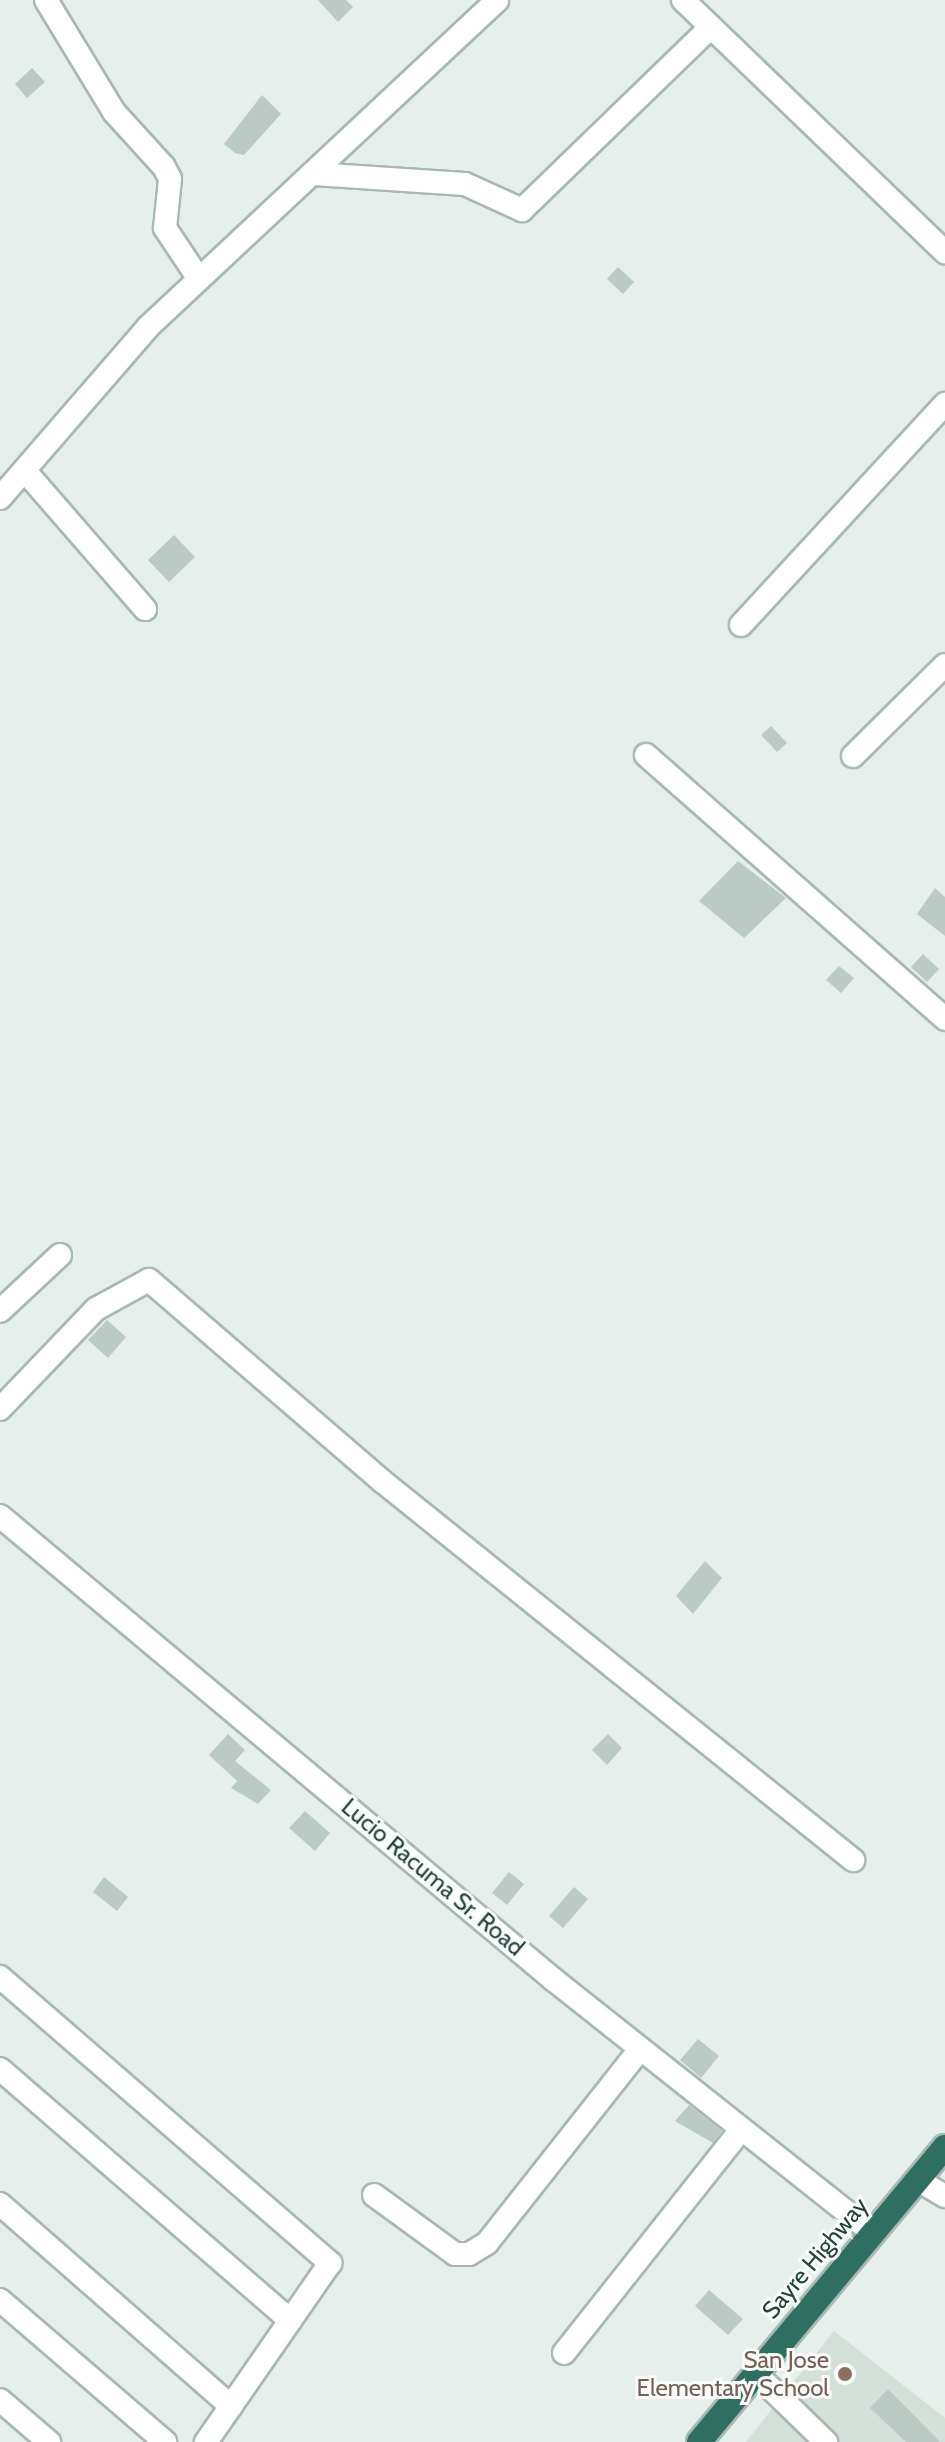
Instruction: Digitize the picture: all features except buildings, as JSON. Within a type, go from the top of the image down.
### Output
[{"type":"highway","name":"Sayre Highway","points":[[699,2442],[945,2147]]},
{"type":"street","points":[[46,0],[114,112],[164,167],[170,179],[165,228],[199,279]]},
{"type":"street","points":[[0,498],[148,327],[497,0]]},
{"type":"street","points":[[683,0],[945,252]]},
{"type":"street","points":[[314,174],[465,184],[522,210],[711,27]]},
{"type":"street","points":[[741,625],[945,404]]},
{"type":"street","points":[[25,471],[145,609]]},
{"type":"street","points":[[853,756],[945,665]]},
{"type":"street","points":[[646,755],[945,1019]]},
{"type":"street","points":[[0,1311],[60,1255]]},
{"type":"street","points":[[0,1409],[96,1309],[149,1280],[382,1481],[853,1860]]},
{"type":"street","name":"Lucio Racuma Sr. Road","points":[[0,1516],[640,2049],[872,2232]]},
{"type":"street","points":[[0,1977],[330,2263],[206,2442]]},
{"type":"street","points":[[374,2195],[455,2254],[469,2254],[487,2243],[640,2049]]},
{"type":"street","points":[[0,2069],[290,2320]]},
{"type":"street","points":[[564,2353],[741,2130]]},
{"type":"street","points":[[918,2180],[945,2196]]},
{"type":"street","points":[[0,2204],[231,2406]]},
{"type":"street","points":[[0,2300],[165,2442]]},
{"type":"street","points":[[756,2374],[826,2442]]},
{"type":"street","points":[[0,2400],[49,2442]]},
{"type":"shaded area","name":"San Jose Elementary School","points":[[834,2331],[945,2418],[945,2442],[746,2442]]},
{"type":"place","name":"San Jose Elementary School","points":[[845,2374]]}]
